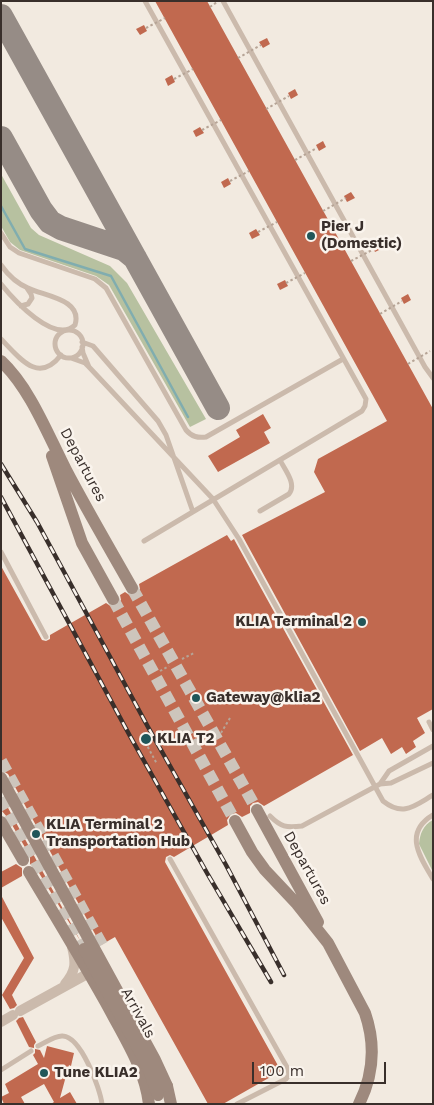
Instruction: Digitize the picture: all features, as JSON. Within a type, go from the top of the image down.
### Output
[{"type":"main road","name":"Departures","points":[[1,361],[21,385],[132,588]]},
{"type":"main road","points":[[36,411],[79,537],[113,599]]},
{"type":"main road","points":[[1,778],[155,1060],[167,1086],[171,1104]]},
{"type":"main road","name":"Departures","points":[[257,810],[328,942]]},
{"type":"main road","points":[[235,821],[252,852],[265,870],[297,904],[328,942],[360,1002],[370,1026],[373,1052],[371,1067],[359,1104]]},
{"type":"main road","points":[[1,822],[22,860]]},
{"type":"main road","points":[[29,872],[69,938],[83,952],[90,973],[140,1068],[146,1085],[156,1101]]},
{"type":"main road","points":[[102,945],[117,981],[127,1027]]},
{"type":"main road","name":"Arrivals","points":[[83,952],[147,1065],[156,1101]]},
{"type":"street","points":[[62,988],[74,973],[74,954],[69,938]]},
{"type":"street","points":[[1,1022],[90,973]]},
{"type":"lane","points":[[144,541],[362,411],[366,399],[145,1]]},
{"type":"lane","points":[[221,1],[425,367],[433,378]]},
{"type":"lane","points":[[1,233],[10,247],[19,253],[95,279],[106,288],[186,430],[192,436],[206,437],[343,359]]},
{"type":"lane","points":[[1,265],[11,278],[27,288],[66,302],[71,306],[76,315],[76,322],[73,328],[58,335],[56,339],[56,348],[61,355],[81,361],[89,367],[213,499],[239,539],[377,786],[383,801],[396,809],[405,810],[433,795]]},
{"type":"lane","points":[[1,284],[21,306],[48,326],[56,330],[75,331],[82,344],[83,353],[89,367]]},
{"type":"lane","points":[[21,306],[28,304],[32,298],[32,294],[27,288]]},
{"type":"lane","points":[[1,340],[31,367],[42,368],[52,365],[61,355]]},
{"type":"lane","points":[[70,358],[78,354],[82,344]]},
{"type":"lane","points":[[82,344],[93,346],[147,407],[166,435],[192,512]]},
{"type":"lane","points":[[260,511],[289,494],[292,490],[293,485],[280,460]]},
{"type":"lane","points":[[1,552],[46,637]]},
{"type":"lane","points":[[20,598],[22,590]]},
{"type":"lane","points":[[429,722],[433,730]]},
{"type":"lane","points":[[377,786],[389,771],[433,746]]},
{"type":"lane","points":[[270,816],[279,825],[290,828],[302,826],[377,786],[391,783],[433,763]]},
{"type":"lane","points":[[433,816],[420,826],[416,841],[418,852],[433,879]]},
{"type":"lane","points":[[170,859],[288,1069],[289,1075],[286,1078],[237,1104]]},
{"type":"lane","points":[[38,1046],[59,1036],[68,1037],[76,1042],[93,1075],[102,1104]]},
{"type":"lane","points":[[1,1070],[31,1051]]},
{"type":"path","points":[[210,7],[221,1]]},
{"type":"path","points":[[146,28],[165,18]]},
{"type":"path","points":[[238,58],[261,45]]},
{"type":"path","points":[[174,79],[193,68]]},
{"type":"path","points":[[266,109],[289,96]]},
{"type":"path","points":[[202,130],[221,120]]},
{"type":"path","points":[[295,160],[317,148]]},
{"type":"path","points":[[230,181],[249,171]]},
{"type":"path","points":[[323,211],[346,198]]},
{"type":"path","points":[[258,232],[277,222]]},
{"type":"path","points":[[351,262],[374,249]]},
{"type":"path","points":[[286,283],[305,273]]},
{"type":"path","points":[[380,314],[402,301]]},
{"type":"path","points":[[408,364],[430,351]]},
{"type":"path","points":[[182,659],[194,653]]},
{"type":"path","points":[[160,670],[168,666]]},
{"type":"path","points":[[221,733],[230,718]]},
{"type":"path","points":[[143,738],[157,764]]},
{"type":"path","points":[[200,744],[209,740]]},
{"type":"green space","points":[[1,174],[31,228],[39,235],[110,266],[127,283],[206,419],[190,427],[109,285],[96,276],[20,250],[10,242],[1,226]]},
{"type":"green space","points":[[433,820],[433,872],[419,844],[423,830]]},
{"type":"building","name":"KLIA Terminal 2","points":[[155,1],[207,1],[433,409],[433,709],[417,718],[425,733],[413,741],[416,747],[406,754],[402,747],[391,754],[382,738],[360,751],[242,535],[325,492],[314,472],[318,459],[387,421]]},
{"type":"building","points":[[144,25],[147,31],[140,35],[136,29]]},
{"type":"building","points":[[267,38],[270,44],[263,48],[259,42]]},
{"type":"building","points":[[172,75],[175,82],[168,86],[165,79]]},
{"type":"building","points":[[295,89],[298,95],[291,99],[288,93]]},
{"type":"building","points":[[200,127],[204,133],[196,137],[193,131]]},
{"type":"building","points":[[323,141],[326,147],[319,151],[316,145]]},
{"type":"building","points":[[228,178],[231,184],[224,188],[221,182]]},
{"type":"building","points":[[351,192],[355,198],[347,202],[344,196]]},
{"type":"building","points":[[256,229],[260,235],[252,239],[249,233]]},
{"type":"building","points":[[379,242],[383,248],[375,252],[372,246]]},
{"type":"building","points":[[285,280],[288,286],[280,290],[277,284]]},
{"type":"building","points":[[408,294],[411,300],[404,304],[401,298]]},
{"type":"building","points":[[263,414],[271,428],[264,432],[270,443],[218,472],[208,456],[240,437],[236,430]]},
{"type":"building","points":[[227,535],[231,541],[234,539],[353,755],[264,806],[258,802],[253,803],[250,806],[250,813],[242,817],[236,813],[231,814],[227,820],[228,825],[174,857],[170,855],[166,857],[165,862],[281,1071],[223,1104],[208,1104],[115,937],[101,945],[8,774],[1,770],[1,566],[42,640],[46,641],[50,639],[50,635],[106,603],[112,607],[117,606],[121,600],[120,595],[125,592],[131,596],[136,595],[140,589],[139,584]]},
{"type":"building","points":[[1,795],[81,942],[36,868],[30,864],[30,856],[8,818],[1,810]]},
{"type":"building","points":[[16,864],[22,868],[22,876],[1,888],[1,872]]},
{"type":"building","points":[[1,895],[34,958],[12,995],[17,1005],[10,1009],[2,995],[24,958],[1,917]]},
{"type":"building","points":[[23,1017],[36,1042],[34,1048],[29,1047],[16,1021]]},
{"type":"building","name":"Tune KLIA2","points":[[47,1046],[74,1053],[60,1098],[70,1092],[77,1104],[51,1104],[54,1102],[44,1084],[21,1097],[25,1104],[4,1104],[1,1097],[9,1093],[5,1084],[38,1064],[33,1055],[35,1049],[40,1050],[44,1058]]},
{"type":"waterway","points":[[1,206],[25,249],[111,276],[188,417]]},
{"type":"taxiway","points":[[1,16],[218,408]]},
{"type":"taxiway","points":[[1,138],[41,210],[50,222],[61,228],[124,249],[135,258]]},
{"type":"tunnel","points":[[132,588],[257,810]]},
{"type":"tunnel","points":[[113,599],[235,821]]},
{"type":"tunnel","points":[[1,761],[102,945]]},
{"type":"tunnel","points":[[1,798],[84,949]]},
{"type":"railway","points":[[1,464],[37,522],[148,727],[226,865],[284,975]]},
{"type":"railway","points":[[1,497],[130,736],[271,982]]},
{"type":"place","name":"Pier J (Domestic)","points":[[311,236]]},
{"type":"place","name":"KLIA Terminal 2","points":[[362,622]]},
{"type":"place","name":"Gateway@klia2","points":[[196,698]]},
{"type":"place","name":"KLIA T2","points":[[146,739]]},
{"type":"place","name":"KLIA Terminal 2 Transportation Hub","points":[[36,834]]},
{"type":"place","name":"Tune KLIA2","points":[[44,1073]]}]
